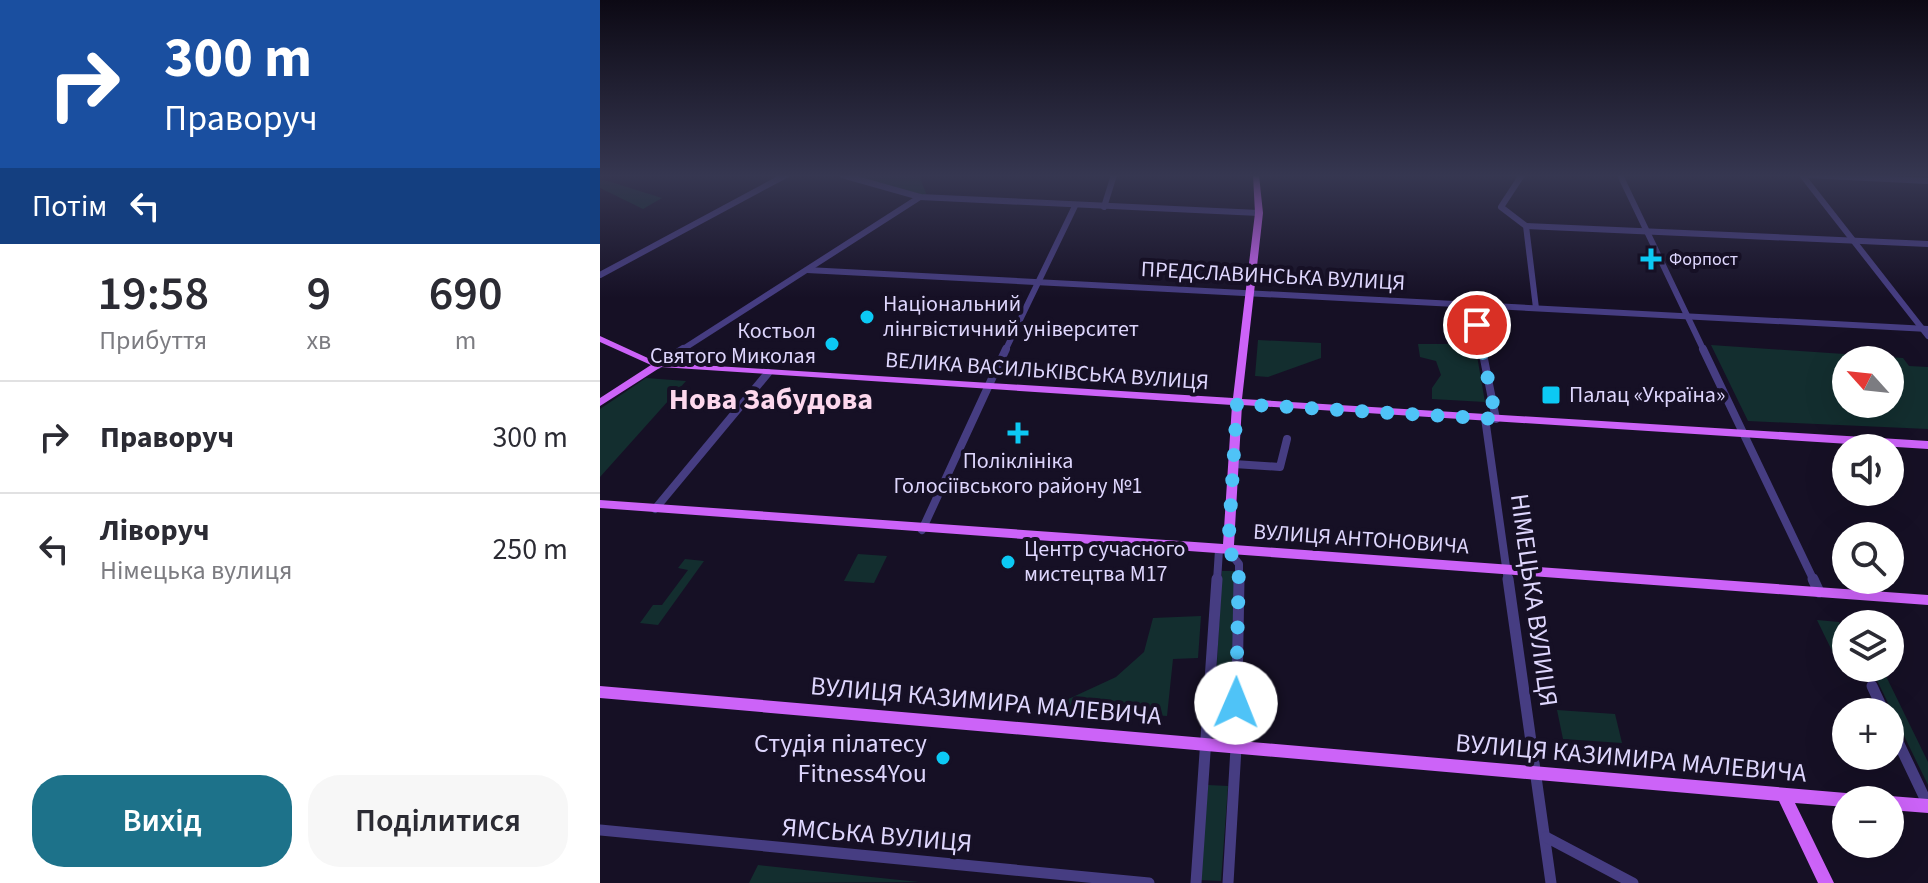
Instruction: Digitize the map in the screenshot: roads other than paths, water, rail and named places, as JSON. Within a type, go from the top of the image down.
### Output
[{"type":"main road","points":[[1223,550],[1259,216]]},
{"type":"main road","name":"ВЕЛИКА ВАСИЛЬКІВСЬКА ВУЛИЦЯ","points":[[600,339],[658,365],[1237,404],[1928,445]]},
{"type":"main road","points":[[600,403],[658,365]]},
{"type":"main road","name":"ВУЛИЦЯ АНТОНОВИЧА","points":[[600,504],[922,530],[1507,568],[1928,600]]},
{"type":"main road","name":"ВУЛИЦЯ КАЗИМИРА МАЛЕВИЧА","points":[[600,692],[1832,799]]},
{"type":"main road","points":[[1784,796],[1826,883]]},
{"type":"main road","points":[[1904,804],[1928,806]]},
{"type":"street","points":[[600,275],[709,216]]},
{"type":"street","points":[[658,365],[890,216]]},
{"type":"street","points":[[922,530],[1070,216]]},
{"type":"street","points":[[1513,216],[1526,226],[1928,244]]},
{"type":"street","points":[[1640,216],[1819,592]]},
{"type":"street","points":[[1835,216],[1926,331]]},
{"type":"street","points":[[1526,226],[1536,308]]},
{"type":"street","name":"ПРЕДСЛАВИНСЬКА ВУЛИЦЯ","points":[[807,270],[1926,331]]},
{"type":"street","name":"НІМЕЦЬКА ВУЛИЦЯ","points":[[1473,305],[1551,883]]},
{"type":"street","points":[[655,509],[768,373]]},
{"type":"street","points":[[1234,464],[1280,467],[1287,439]]},
{"type":"street","points":[[1196,883],[1223,550]]},
{"type":"street","points":[[1223,550],[1239,564],[1236,748],[1228,883]]},
{"type":"street","points":[[1872,686],[1878,698]]},
{"type":"street","points":[[1904,755],[1928,806]]},
{"type":"street","name":"ЯМСЬКА ВУЛИЦЯ","points":[[600,830],[1149,883]]},
{"type":"street","points":[[1546,837],[1633,883]]},
{"type":"place","name":"Форпост","points":[[1651,259]]},
{"type":"place","name":"Національний лінгвістичний університет","points":[[867,317]]},
{"type":"place","name":"Костьол Святого Миколая","points":[[832,344]]},
{"type":"place","name":"Палац «Україна»","points":[[1551,395]]},
{"type":"place","name":"Поліклініка Голосіївського району №1","points":[[1018,433]]},
{"type":"place","name":"Центр сучасного мистецтва M17","points":[[1008,562]]},
{"type":"place","name":"Студія пілатесу Fitness4You","points":[[943,758]]},
{"type":"district","name":"Нова Забудова","points":[[771,399]]}]
